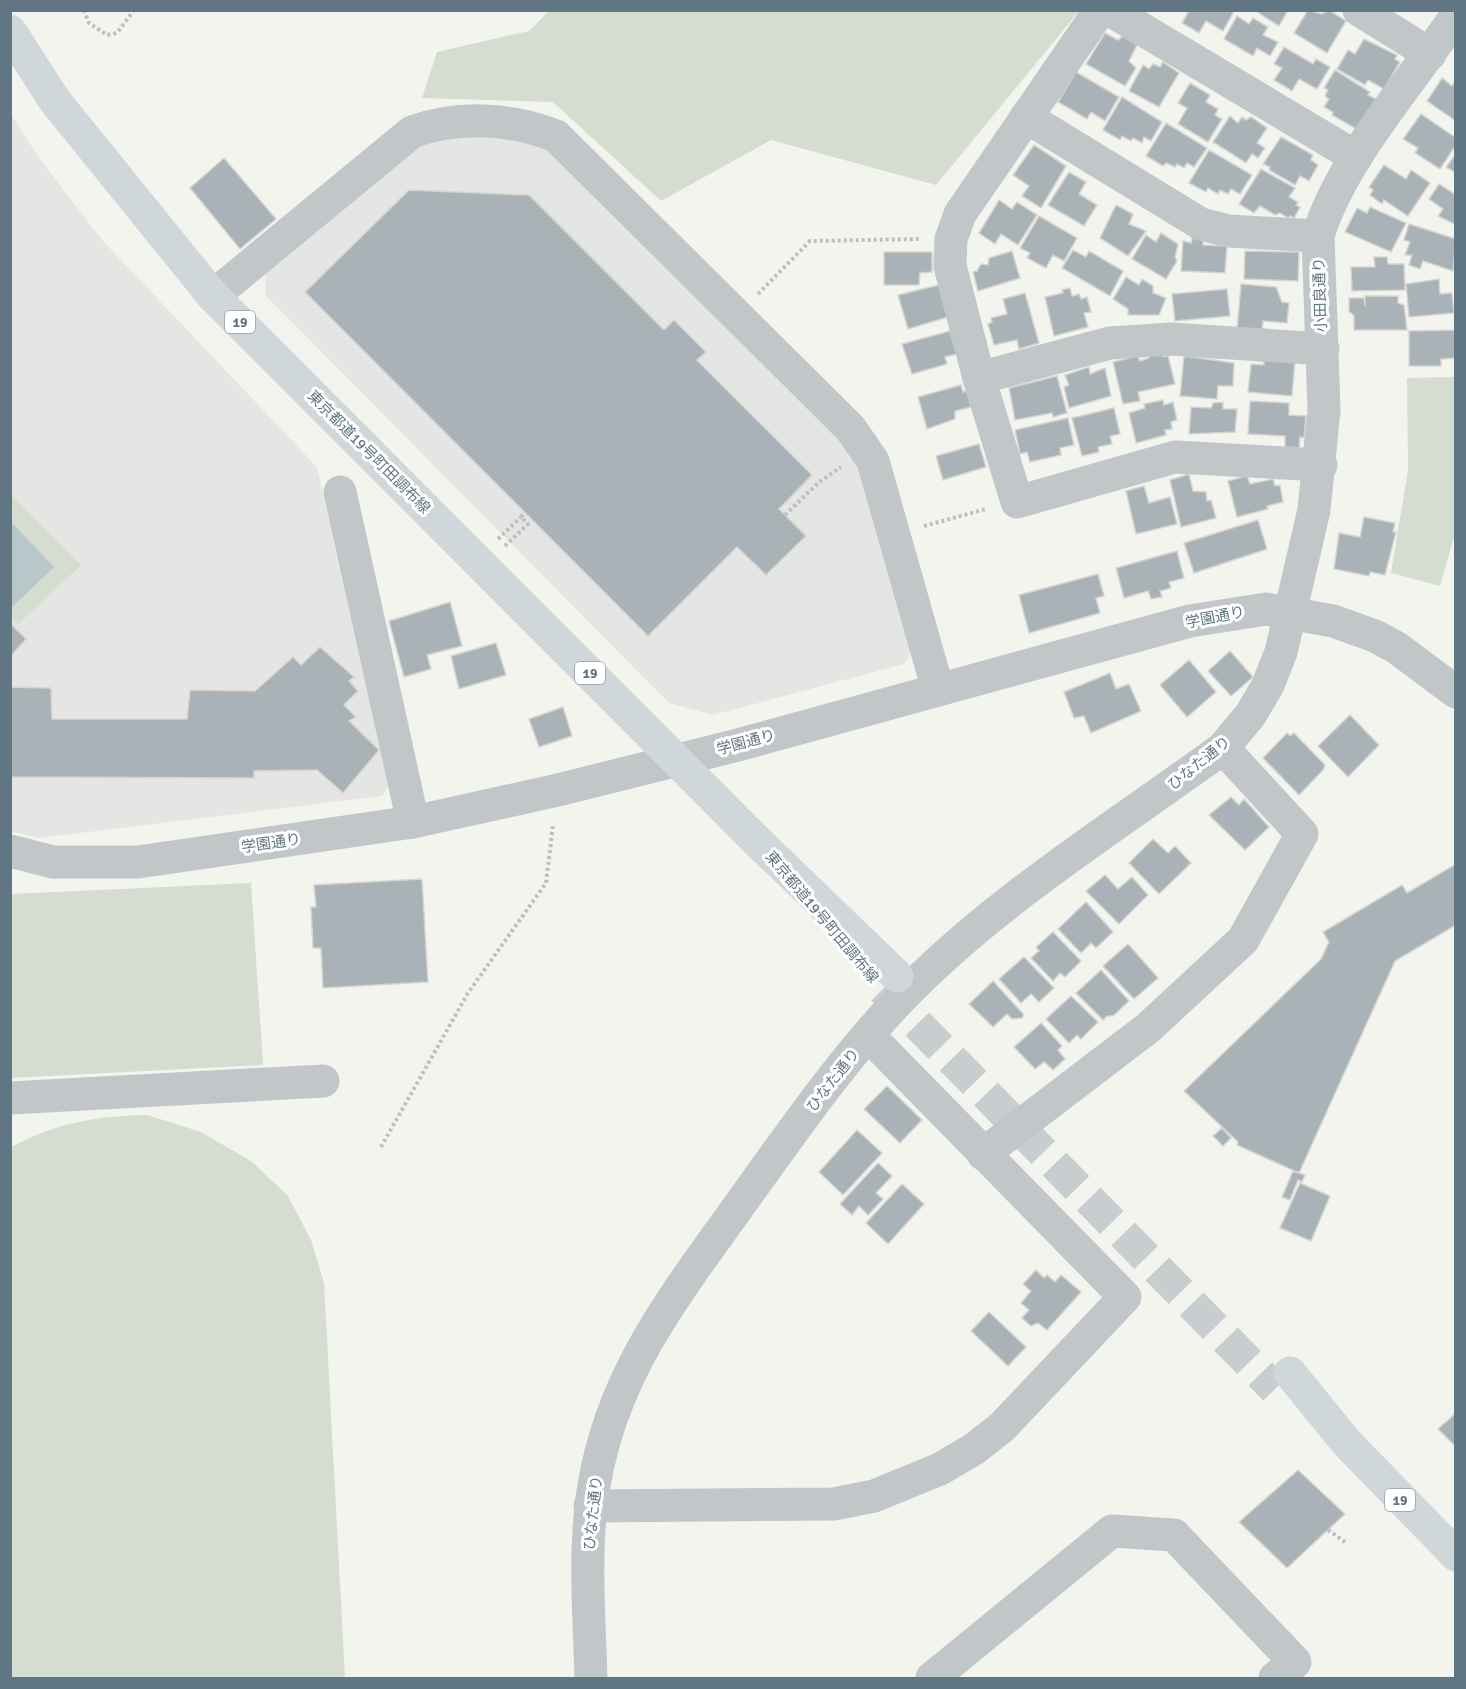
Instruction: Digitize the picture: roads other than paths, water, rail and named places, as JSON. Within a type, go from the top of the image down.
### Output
[{"type":"main road","name":"東京都道19号町田調布線","points":[[10,31],[55,101],[213,296],[678,760],[890,983]]},
{"type":"main road","name":"19","points":[[1282,1381],[1347,1443],[1455,1555]]},
{"type":"street","points":[[1100,10],[960,214],[951,239],[950,266],[979,378],[1017,502],[1174,457],[1320,465]]},
{"type":"street","points":[[1110,10],[1356,158]]},
{"type":"street","points":[[1359,10],[1430,54]]},
{"type":"street","name":"小田良通り","points":[[1289,611],[1314,510],[1320,465],[1324,410],[1318,236],[1325,212],[1356,158],[1455,16]]},
{"type":"street","points":[[1026,117],[1201,224],[1229,231],[1318,236]]},
{"type":"street","points":[[213,296],[412,132],[436,123],[458,120],[532,126],[556,136],[851,429],[867,450],[873,461],[938,690]]},
{"type":"street","points":[[979,378],[1110,343],[1171,339],[1323,349]]},
{"type":"street","points":[[340,492],[413,822]]},
{"type":"street","name":"学園通り","points":[[10,851],[53,862],[138,862],[413,822],[558,790],[678,760],[1190,621],[1266,609],[1289,611],[1333,621],[1375,636],[1397,648],[1455,692]]},
{"type":"street","name":"ひなた通り","points":[[591,1678],[588,1576],[590,1506],[598,1463],[613,1416],[642,1347],[664,1310],[783,1146],[868,1036],[910,988],[986,921],[1222,748],[1251,714],[1268,685],[1281,652],[1289,611]]},
{"type":"street","points":[[983,1154],[1148,1029],[1243,940],[1302,834],[1222,748]]},
{"type":"street","points":[[590,1506],[834,1504],[874,1496],[940,1469],[974,1449],[1002,1427],[1125,1297],[868,1036]]},
{"type":"street","points":[[10,1098],[323,1081]]},
{"type":"street","points":[[932,1678],[1112,1531],[1174,1535],[1295,1662],[1275,1678]]},
{"type":"tunnel","points":[[883,989],[1275,1389]]}]
